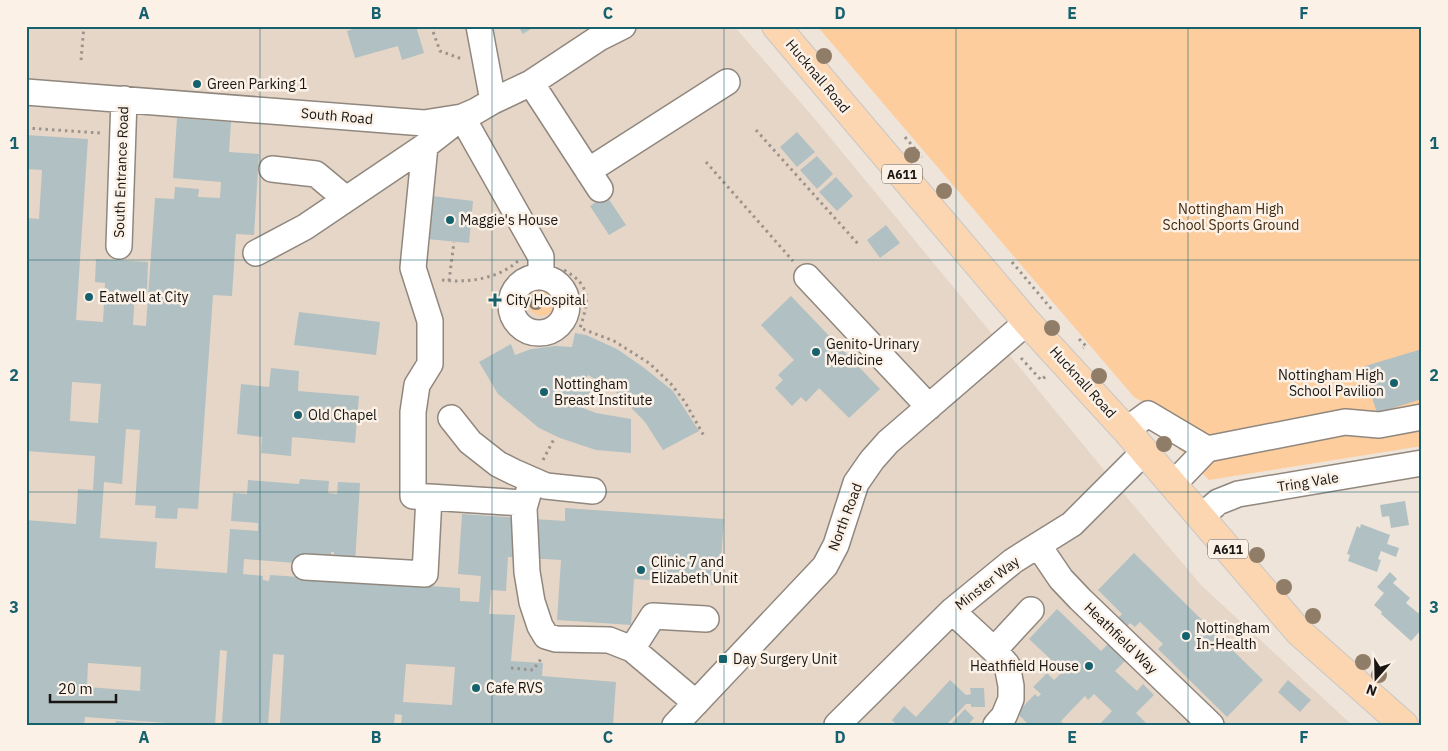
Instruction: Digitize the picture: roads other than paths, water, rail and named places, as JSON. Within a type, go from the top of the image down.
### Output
[{"type":"main road","name":"Hucknall Road","points":[[776,26],[1027,322],[1126,430],[1299,632],[1404,725]]},
{"type":"street","points":[[480,26],[492,101]]},
{"type":"street","name":"South Road","points":[[26,92],[424,123],[462,117],[476,111],[492,101],[530,83],[599,38],[623,26]]},
{"type":"street","points":[[530,83],[594,180],[727,82]]},
{"type":"street","name":"South Entrance Road","points":[[119,246],[124,99]]},
{"type":"street","points":[[256,253],[305,227],[425,146],[462,117],[549,271]]},
{"type":"street","points":[[425,146],[413,268],[430,321],[430,364],[417,385],[413,412],[413,496],[430,497],[528,492],[546,486],[592,491]]},
{"type":"street","points":[[272,169],[316,174],[346,199]]},
{"type":"street","points":[[807,277],[929,407]]},
{"type":"street","name":"North Road","points":[[675,725],[825,566],[836,545],[856,483],[872,460],[888,442],[1027,322]]},
{"type":"street","points":[[1126,430],[1148,414],[1207,449]]},
{"type":"street","points":[[1172,483],[1207,449],[1345,422],[1378,426],[1422,417]]},
{"type":"street","points":[[451,418],[470,442],[498,464],[528,492],[527,572],[532,602],[540,626],[546,636],[556,639],[609,640],[632,649],[696,704]]},
{"type":"street","name":"Minster Way","points":[[837,725],[952,611],[1014,561],[1072,524],[1144,452]]},
{"type":"street","name":"Tring Vale","points":[[1201,518],[1218,502],[1238,494],[1422,463]]},
{"type":"street","points":[[305,567],[425,574],[430,497]]},
{"type":"street","name":"Heathfield Way","points":[[1038,546],[1061,579],[1080,599],[1211,725]]},
{"type":"street","points":[[994,650],[1031,610]]},
{"type":"street","points":[[952,611],[994,650],[1007,665],[1011,686],[1011,699],[1004,716],[996,725]]},
{"type":"street","points":[[632,649],[653,616],[706,619]]},
{"type":"place","name":"Green Parking 1","points":[[197,84]]},
{"type":"place","name":"Maggie's House","points":[[450,220]]},
{"type":"place","name":"Eatwell at City","points":[[89,297]]},
{"type":"place","name":"City Hospital","points":[[495,300]]},
{"type":"place","name":"Genito-Urinary Medicine","points":[[816,352]]},
{"type":"place","name":"Nottingham High School Pavilion","points":[[1394,383]]},
{"type":"place","name":"Nottingham Breast Institute","points":[[544,392]]},
{"type":"place","name":"Old Chapel","points":[[298,415]]},
{"type":"place","name":"Clinic 7 and Elizabeth Unit","points":[[641,570]]},
{"type":"place","name":"Nottingham In-Health","points":[[1186,636]]},
{"type":"place","name":"Day Surgery Unit","points":[[723,659]]},
{"type":"place","name":"Heathfield House","points":[[1089,666]]},
{"type":"place","name":"Cafe RVS","points":[[476,688]]},
{"type":"park label","name":"Nottingham High School Sports Ground","points":[[1231,217]]}]
